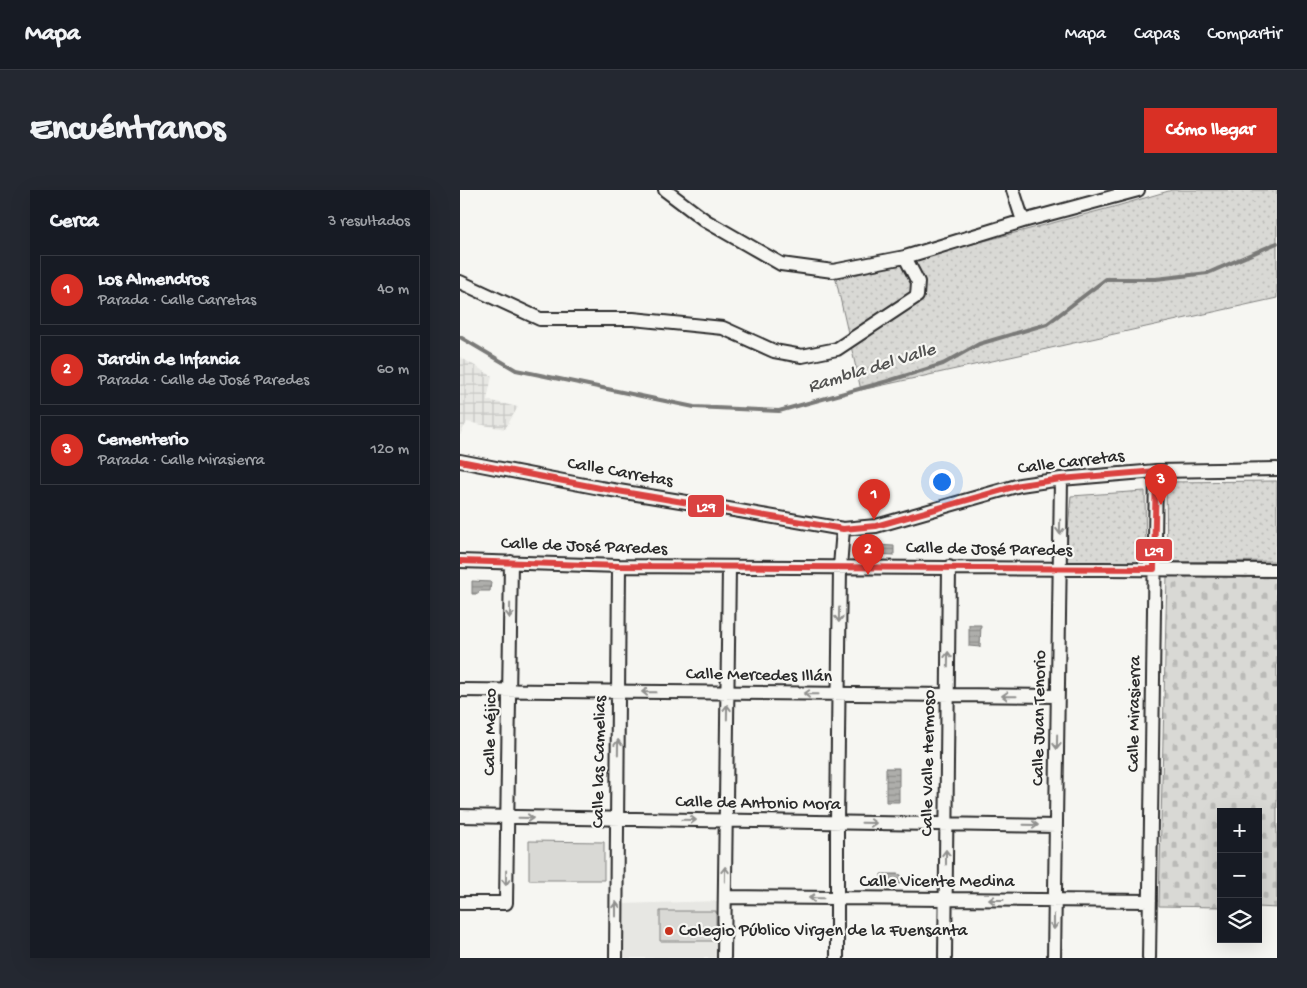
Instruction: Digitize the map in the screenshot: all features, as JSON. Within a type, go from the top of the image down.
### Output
[{"type":"street","points":[[665,190],[706,221],[781,264],[833,271],[905,257],[1023,221],[1138,190]]},
{"type":"street","points":[[1013,190],[1023,221]]},
{"type":"street","points":[[460,282],[540,320],[633,320],[723,328],[774,351],[802,356],[836,349],[917,296],[918,282],[905,257]]},
{"type":"street","name":"Calle Carretas","points":[[460,461],[600,488],[843,529],[876,526],[1020,485],[1060,479],[1156,471],[1277,469]]},
{"type":"street","name":"Calle Mirasierra","points":[[1149,958],[1156,471]]},
{"type":"street","name":"Calle Juan Tenorio","points":[[1054,958],[1060,479]]},
{"type":"street","points":[[838,958],[838,694],[840,567],[843,529]]},
{"type":"street","name":"Calle de José Paredes","points":[[460,561],[619,566],[1277,570]]},
{"type":"street","name":"Calle Méjico","points":[[460,903],[506,903],[511,562]]},
{"type":"street","name":"Calle las Camelias","points":[[616,958],[619,566]]},
{"type":"street","points":[[724,958],[729,567]]},
{"type":"street","name":"Calle Valle Hermoso","points":[[945,958],[949,568]]},
{"type":"street","name":"Calle Mercedes Illán","points":[[460,690],[1057,696]]},
{"type":"street","name":"Calle de Antonio Mora","points":[[460,816],[1056,826]]},
{"type":"street","name":"Calle Vicente Medina","points":[[724,897],[1150,901]]},
{"type":"shaded area","points":[[460,357],[492,376],[487,400],[518,407],[505,429],[467,422],[460,435]]},
{"type":"shaded area","points":[[876,545],[894,546],[894,555],[873,554],[872,547]]},
{"type":"shaded area","points":[[472,581],[491,582],[490,591],[479,591],[478,594],[472,594]]},
{"type":"shaded area","points":[[969,625],[981,625],[980,647],[969,646]]},
{"type":"shaded area","points":[[886,768],[899,768],[899,802],[886,802]]},
{"type":"shaded area","points":[[881,874],[897,874],[903,878],[901,883],[897,885],[881,884]]},
{"type":"shaded area","name":"Colegio Público Virgen de la Fuensanta","points":[[719,901],[718,958],[619,958],[620,904]]},
{"type":"green space","points":[[1172,190],[1277,190],[1277,298],[861,390],[836,280]]},
{"type":"green space","points":[[1277,481],[1277,561],[1167,562],[1166,482]]},
{"type":"green space","points":[[1145,491],[1146,564],[1065,563],[1071,496]]},
{"type":"green space","points":[[1167,575],[1277,576],[1277,908],[1262,907],[1262,808],[1217,808],[1217,907],[1159,906]]},
{"type":"green space","points":[[529,841],[604,842],[604,880],[529,880]]},
{"type":"green space","points":[[660,911],[716,911],[716,941],[660,941]]},
{"type":"waterway","name":"Rambla del Valle","points":[[460,337],[516,370],[694,407],[779,411],[943,364],[979,344],[1047,324],[1106,279],[1156,279],[1208,273],[1277,243]]},
{"type":"transit line","name":"L29","points":[[460,461],[600,488],[843,529],[876,526],[1020,485],[1061,479],[1156,471],[1154,569],[619,566],[460,561]]},
{"type":"place","name":"Cementerio","points":[[1161,505]]},
{"type":"place","name":"Los Almendros","points":[[874,520]]},
{"type":"place","name":"Jardin de Infancia","points":[[868,575]]},
{"type":"place","name":"Colegio Público Virgen de la Fuensanta","points":[[669,931]]}]
